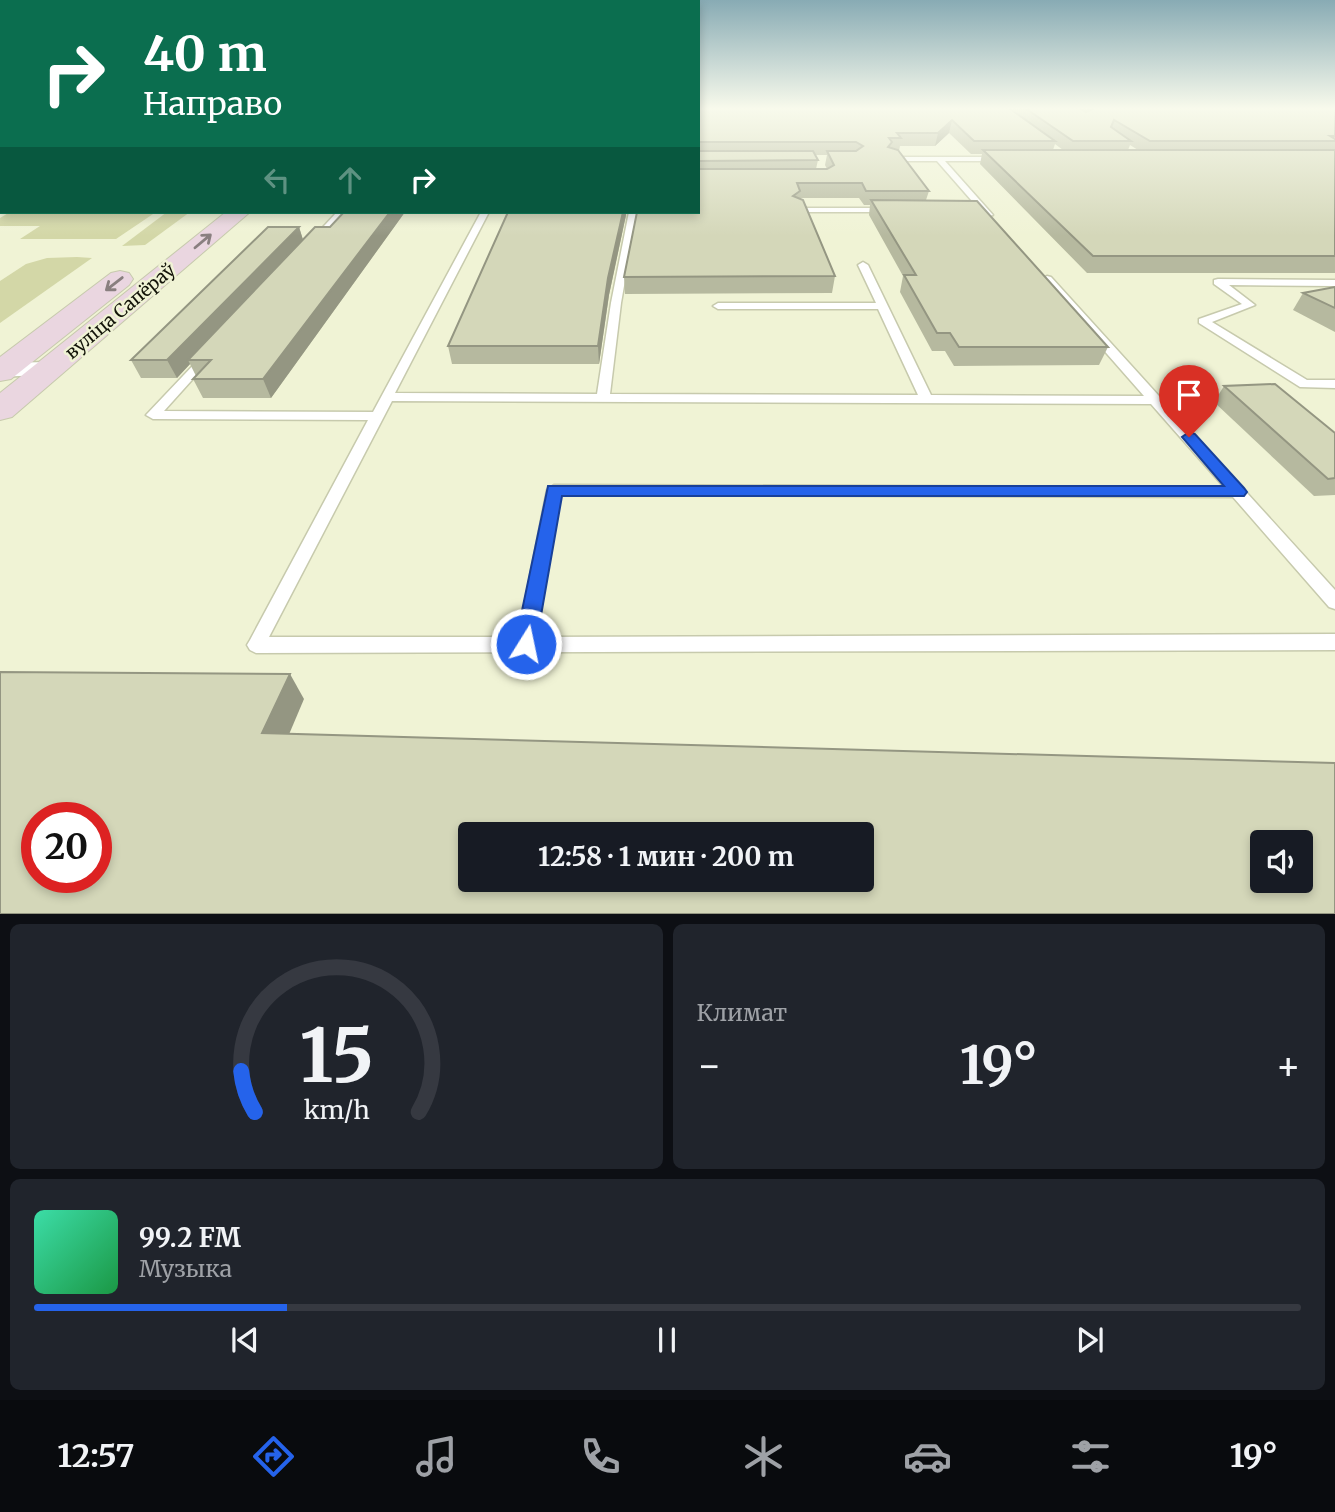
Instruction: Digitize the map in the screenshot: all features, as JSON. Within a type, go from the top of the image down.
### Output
[{"type":"main road","name":"вуліца Сапёраў","points":[[4,384],[204,214]]},
{"type":"main road","name":"вуліца Сапёраў","points":[[4,384],[50,369],[237,214]]},
{"type":"lane","points":[[892,159],[1015,159]]},
{"type":"lane","points":[[939,159],[978,210],[1002,230]]},
{"type":"lane","points":[[798,210],[904,210]]},
{"type":"lane","points":[[304,252],[339,214]]},
{"type":"lane","points":[[484,214],[256,645],[1335,642]]},
{"type":"lane","points":[[603,398],[616,303],[633,214]]},
{"type":"lane","points":[[863,265],[926,399]]},
{"type":"lane","points":[[1039,270],[1335,602]]},
{"type":"lane","points":[[1335,283],[1218,282],[1250,305],[1203,321],[1304,384],[1335,384]]},
{"type":"lane","points":[[718,306],[882,306]]},
{"type":"lane","points":[[210,354],[153,415],[377,416]]},
{"type":"lane","points":[[387,397],[1157,400]]},
{"type":"lane","points":[[526,644],[554,490],[1238,492]]},
{"type":"green space","points":[[7,214],[153,214],[116,239],[20,239],[40,226],[0,226],[0,218]]},
{"type":"green space","points":[[164,214],[187,214],[145,245],[122,246]]},
{"type":"green space","points":[[47,258],[92,258],[0,323],[0,281],[26,264]]},
{"type":"building","points":[[700,151],[813,151],[818,160],[700,161]]},
{"type":"building","points":[[827,151],[898,151],[929,191],[866,191],[862,183],[797,183],[800,191],[793,196],[803,200],[835,276],[624,277],[637,214],[700,214],[700,169],[827,169],[834,165]]},
{"type":"building","points":[[984,151],[1335,151],[1335,256],[1093,256]]},
{"type":"building","points":[[871,200],[977,201],[1108,347],[959,347],[950,333],[937,333],[904,275],[916,275]]},
{"type":"building","points":[[342,214],[388,214],[263,379],[193,379],[211,360],[188,360],[315,227],[330,227]]},
{"type":"building","points":[[507,214],[623,214],[608,278],[598,346],[448,346]]},
{"type":"building","points":[[268,227],[299,227],[167,360],[131,360]]},
{"type":"building","points":[[1335,287],[1335,308],[1303,293]]},
{"type":"building","points":[[1275,384],[1335,433],[1335,478],[1328,479],[1224,386]]},
{"type":"building","points":[[0,672],[290,674],[262,733],[1335,763],[1335,914],[0,914]]},
{"type":"route","points":[[526,644],[554,490],[1238,492],[1189,437]]}]
